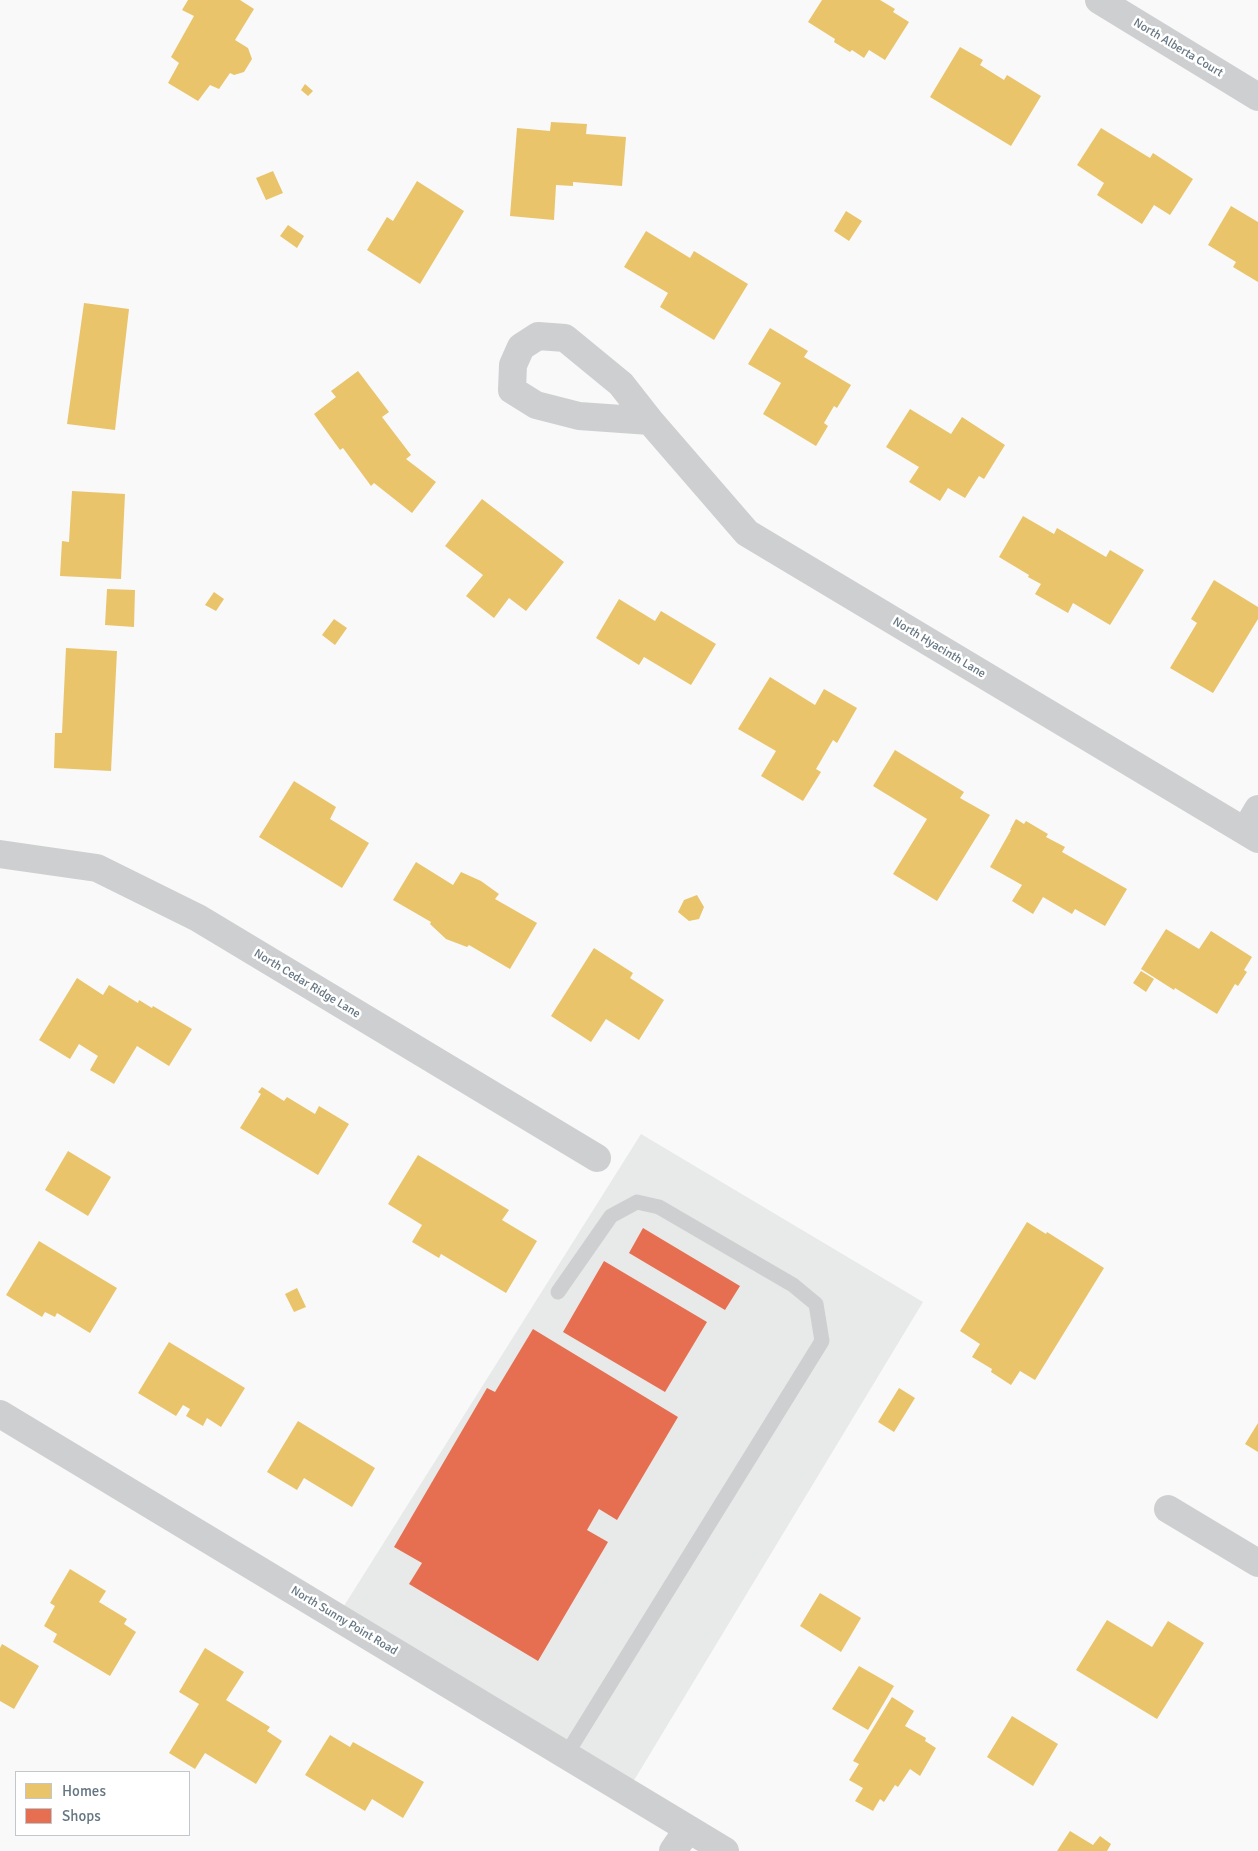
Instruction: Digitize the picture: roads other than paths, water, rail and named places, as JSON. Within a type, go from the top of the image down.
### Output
[{"type":"street","name":"North Alberta Court","points":[[1098,0],[1258,96]]},
{"type":"street","name":"North Hyacinth Lane","points":[[650,421],[579,416],[536,405],[512,390],[513,365],[521,347],[538,336],[565,338],[621,384],[650,421],[747,533],[1254,826]]},
{"type":"street","name":"North Cedar Ridge Lane","points":[[0,854],[97,868],[198,918],[597,1158]]},
{"type":"street","name":"North Sunny Point Road","points":[[0,1414],[724,1851]]},
{"type":"street","points":[[1168,1509],[1258,1563]]},
{"type":"street","points":[[673,1851],[688,1829]]},
{"type":"lane","points":[[558,1292],[611,1216],[637,1202],[659,1207],[793,1286],[816,1304],[822,1341],[566,1755]]}]
